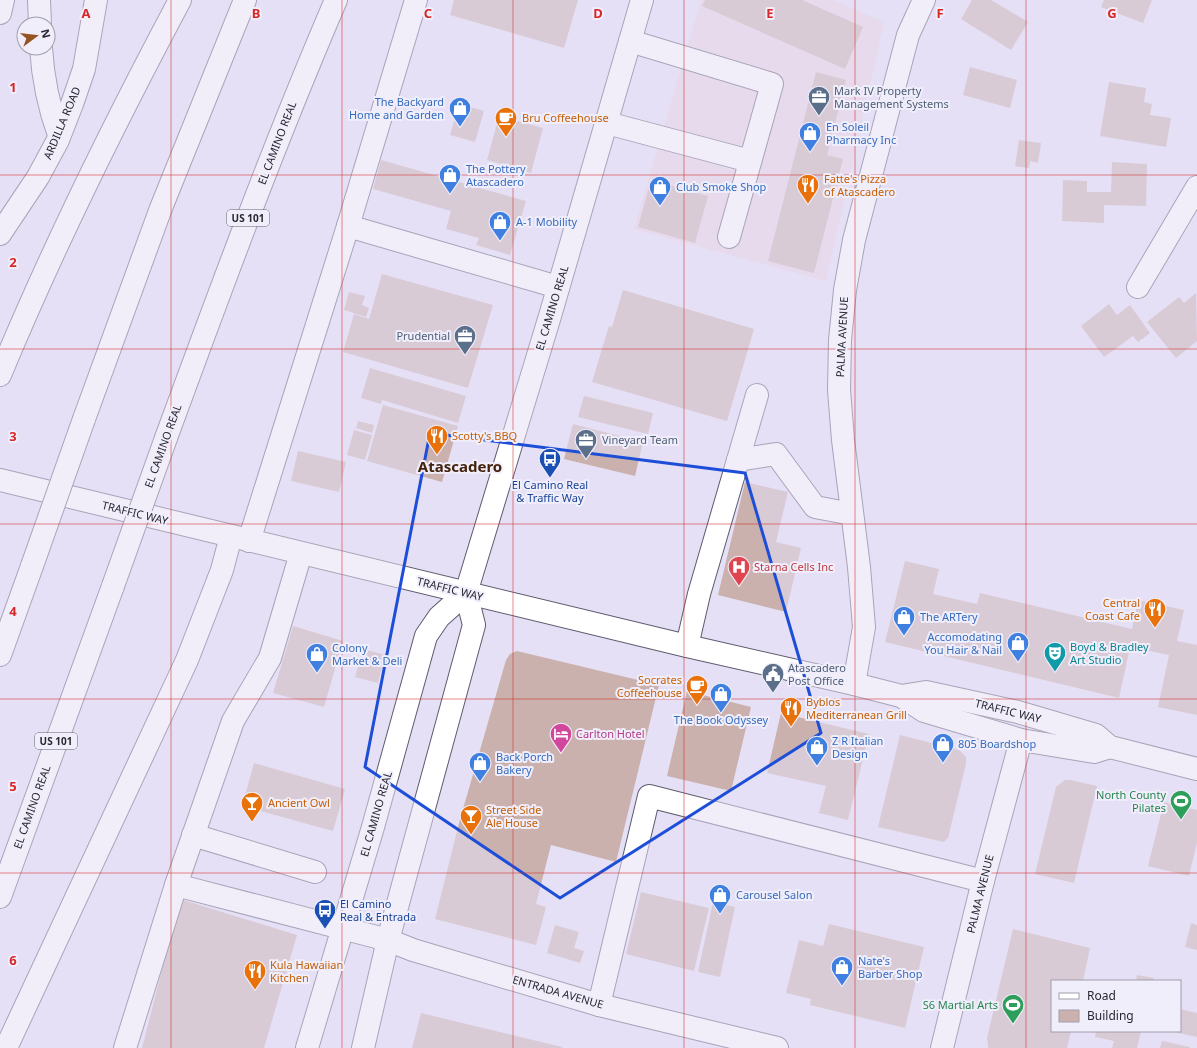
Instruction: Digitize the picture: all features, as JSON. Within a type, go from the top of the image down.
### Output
[{"type":"main road","points":[[0,13],[3,0]]},
{"type":"main road","points":[[39,0],[40,16]]},
{"type":"main road","name":"ARDILLA ROAD","points":[[0,234],[38,177],[59,135],[72,104],[84,69],[96,0]]},
{"type":"main road","points":[[0,375],[56,249],[105,147],[180,0]]},
{"type":"main road","points":[[0,655],[160,208],[245,0]]},
{"type":"main road","name":"EL CAMINO REAL","points":[[0,897],[166,438],[288,114],[336,0]]},
{"type":"main road","points":[[6,1048],[187,660],[222,570],[240,538],[348,226],[416,0]]},
{"type":"main road","name":"EL CAMINO REAL","points":[[307,1048],[373,827],[426,636],[439,617],[466,593],[607,123],[642,0]]},
{"type":"main road","name":"PALMA AVENUE","points":[[854,684],[864,627],[839,390],[840,340],[844,290],[854,240],[908,35],[924,0]]},
{"type":"main road","points":[[630,41],[772,84],[729,237]]},
{"type":"main road","points":[[42,56],[43,79],[49,108],[59,135]]},
{"type":"main road","points":[[607,123],[750,161]]},
{"type":"main road","points":[[1138,287],[1197,187]]},
{"type":"main road","points":[[348,226],[558,287]]},
{"type":"main road","points":[[687,646],[700,594],[757,395]]},
{"type":"main road","points":[[738,460],[776,454],[815,507],[852,514]]},
{"type":"main road","name":"TRAFFIC WAY","points":[[0,480],[687,646],[854,684],[901,696],[924,712],[1021,740],[1094,752],[1110,747]]},
{"type":"main road","points":[[125,1048],[176,885],[233,721],[270,658],[301,553]]},
{"type":"main road","points":[[363,1048],[388,940],[474,625],[466,593]]},
{"type":"main road","name":"TRAFFIC WAY","points":[[901,696],[926,692],[1018,712],[1096,735],[1110,747],[1197,769]]},
{"type":"main road","name":"PALMA AVENUE","points":[[942,1048],[982,881],[1021,740]]},
{"type":"main road","points":[[599,1005],[649,796],[982,881]]},
{"type":"main road","points":[[193,835],[315,872]]},
{"type":"main road","name":"ENTRADA AVENUE","points":[[176,885],[388,940],[413,950],[599,1005],[777,1048]]},
{"type":"highlighted area","points":[[430,433],[745,473],[821,733],[560,898],[365,767]]},
{"type":"shaded area","points":[[701,0],[833,0],[884,22],[826,281],[634,229]]},
{"type":"building","points":[[454,0],[578,0],[564,48],[450,15]]},
{"type":"building","points":[[705,0],[802,0],[863,27],[845,69],[702,6]]},
{"type":"building","points":[[972,0],[991,0],[1028,22],[1011,50],[961,19]]},
{"type":"building","points":[[1104,0],[1152,0],[1143,23],[1101,7]]},
{"type":"building","points":[[970,67],[1017,80],[1010,108],[963,95]]},
{"type":"building","points":[[816,72],[846,80],[827,155],[843,159],[814,273],[768,261]]},
{"type":"building","points":[[1109,82],[1146,88],[1144,102],[1152,104],[1150,115],[1171,118],[1166,147],[1100,136]]},
{"type":"building","points":[[459,104],[484,111],[475,142],[450,135]]},
{"type":"building","points":[[499,116],[543,128],[531,173],[487,160]]},
{"type":"building","points":[[1019,140],[1041,143],[1038,163],[1030,161],[1029,168],[1015,166]]},
{"type":"building","name":"The Pottery Atascadero","points":[[381,160],[526,201],[510,255],[476,245],[479,238],[446,229],[451,211],[373,189]]},
{"type":"building","points":[[1112,162],[1147,164],[1146,206],[1104,205],[1104,223],[1062,221],[1063,180],[1087,181],[1087,192],[1111,192]]},
{"type":"building","points":[[651,180],[708,196],[695,243],[638,227]]},
{"type":"building","points":[[382,274],[493,305],[468,388],[343,352],[354,314],[369,319]]},
{"type":"building","points":[[623,290],[754,329],[727,421],[592,382],[609,326],[612,327]]},
{"type":"building","points":[[349,292],[365,296],[362,305],[369,308],[366,317],[344,310]]},
{"type":"building","points":[[1196,293],[1197,341],[1176,358],[1147,322],[1179,297],[1184,303]]},
{"type":"building","points":[[1109,304],[1117,315],[1130,305],[1150,333],[1138,342],[1133,336],[1104,357],[1081,326]]},
{"type":"building","points":[[370,368],[466,396],[458,423],[382,400],[381,404],[361,398]]},
{"type":"building","points":[[584,396],[653,413],[648,434],[578,417]]},
{"type":"building","points":[[383,405],[458,426],[442,482],[367,461]]},
{"type":"building","points":[[358,421],[374,425],[372,433],[356,428]]},
{"type":"building","points":[[573,424],[643,442],[635,476],[564,459]]},
{"type":"building","points":[[354,430],[372,435],[365,460],[347,455]]},
{"type":"building","points":[[298,451],[346,462],[339,492],[291,481]]},
{"type":"building","points":[[745,482],[788,492],[776,542],[801,548],[786,612],[718,595]]},
{"type":"building","points":[[905,561],[939,569],[933,594],[977,604],[980,593],[1132,629],[1138,600],[1184,610],[1177,641],[1197,645],[1197,715],[1158,707],[1169,655],[1130,647],[1119,698],[885,642]]},
{"type":"building","points":[[293,626],[343,641],[324,707],[273,693]]},
{"type":"building","points":[[363,649],[385,655],[378,683],[355,677]]},
{"type":"building","name":"Carlton Hotel","points":[[517,651],[659,685],[616,862],[551,845],[536,904],[546,907],[536,945],[435,919],[459,823],[506,660],[510,654]]},
{"type":"building","points":[[687,691],[751,707],[731,791],[667,776]]},
{"type":"building","points":[[781,713],[869,734],[848,820],[819,813],[826,786],[767,773]]},
{"type":"building","points":[[900,735],[959,750],[966,757],[966,764],[948,838],[944,842],[878,827]]},
{"type":"building","points":[[254,763],[345,789],[333,831],[242,806]]},
{"type":"building","points":[[1065,780],[1097,786],[1074,883],[1035,874],[1056,787]]},
{"type":"building","points":[[1164,802],[1197,810],[1197,843],[1189,876],[1148,866]]},
{"type":"building","points":[[641,892],[709,908],[694,971],[626,954]]},
{"type":"building","points":[[180,899],[297,935],[264,1048],[142,1048]]},
{"type":"building","points":[[713,902],[735,907],[720,977],[698,972]]},
{"type":"building","points":[[1191,923],[1197,925],[1197,950],[1185,947]]},
{"type":"building","points":[[829,924],[924,947],[905,1028],[810,1005],[811,999],[786,993],[799,940],[823,946]]},
{"type":"building","points":[[555,925],[579,932],[574,948],[584,951],[580,963],[547,953]]},
{"type":"building","points":[[1013,929],[1090,948],[1083,980],[1051,980],[1051,1032],[1071,1032],[1067,1048],[988,1048],[987,1038]]},
{"type":"building","points":[[1137,975],[1154,978],[1153,980],[1136,980]]},
{"type":"building","points":[[1181,1009],[1197,1013],[1197,1037],[1174,1032],[1181,1032]]},
{"type":"building","points":[[421,1013],[562,1047],[562,1048],[412,1048]]},
{"type":"building","points":[[1096,1032],[1141,1032],[1137,1048],[1112,1048],[1114,1041],[1095,1037]]},
{"type":"building","points":[[1162,1041],[1190,1047],[1190,1048],[1160,1048]]},
{"type":"place","name":"Mark IV Property Management Systems","points":[[819,116]]},
{"type":"place","name":"The Backyard Home and Garden","points":[[460,128]]},
{"type":"place","name":"Bru Coffeehouse","points":[[506,138]]},
{"type":"place","name":"En Soleil Pharmacy Inc","points":[[810,152]]},
{"type":"place","name":"The Pottery Atascadero","points":[[450,194]]},
{"type":"place","name":"Fatte's Pizza of Atascadero","points":[[808,204]]},
{"type":"place","name":"Club Smoke Shop","points":[[660,206]]},
{"type":"place","name":"A-1 Mobility","points":[[500,242]]},
{"type":"place","name":"Prudential","points":[[465,356]]},
{"type":"place","name":"Scotty's BBQ","points":[[437,456]]},
{"type":"place","name":"Vineyard Team","points":[[586,460]]},
{"type":"place","name":"El Camino Real & Traffic Way","points":[[550,478]]},
{"type":"place","name":"Starna Cells Inc","points":[[739,586]]},
{"type":"place","name":"Central Coast Cafe","points":[[1155,628]]},
{"type":"place","name":"The ARTery","points":[[904,636]]},
{"type":"place","name":"Accomodating You Hair & Nail","points":[[1018,662]]},
{"type":"place","name":"Boyd & Bradley Art Studio","points":[[1055,672]]},
{"type":"place","name":"Colony Market & Deli","points":[[317,674]]},
{"type":"place","name":"Atascadero Post Office","points":[[773,694]]},
{"type":"place","name":"Socrates Coffeehouse","points":[[697,706]]},
{"type":"place","name":"The Book Odyssey","points":[[721,714]]},
{"type":"place","name":"Byblos Mediterranean Grill","points":[[791,728]]},
{"type":"place","name":"Carlton Hotel","points":[[561,754]]},
{"type":"place","name":"805 Boardshop","points":[[943,764]]},
{"type":"place","name":"Z R Italian Design","points":[[817,766]]},
{"type":"place","name":"Back Porch Bakery","points":[[480,782]]},
{"type":"place","name":"North County Pilates","points":[[1181,820]]},
{"type":"place","name":"Ancient Owl","points":[[252,822]]},
{"type":"place","name":"Street Side Ale House","points":[[471,836]]},
{"type":"place","name":"Carousel Salon","points":[[720,914]]},
{"type":"place","name":"El Camino Real & Entrada","points":[[325,930]]},
{"type":"place","name":"Nate's Barber Shop","points":[[842,986]]},
{"type":"place","name":"Kula Hawaiian Kitchen","points":[[255,990]]},
{"type":"place","name":"S6 Martial Arts","points":[[1013,1024]]},
{"type":"district","name":"Atascadero","points":[[460,467]]}]
